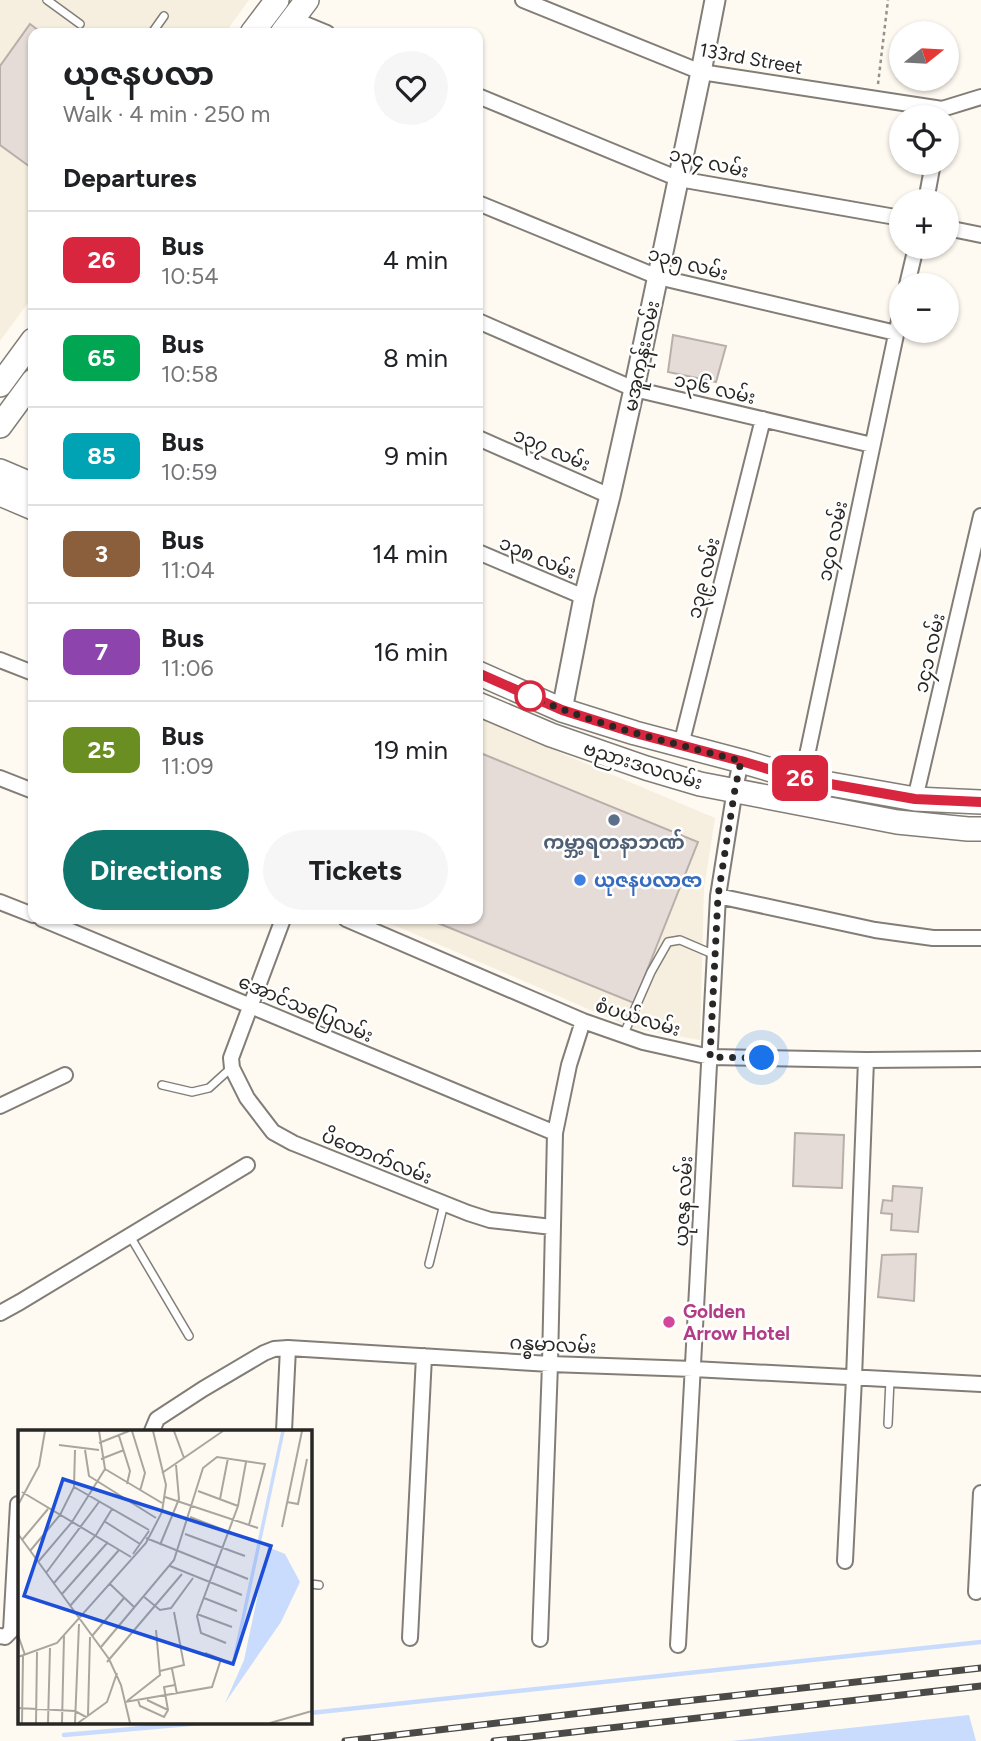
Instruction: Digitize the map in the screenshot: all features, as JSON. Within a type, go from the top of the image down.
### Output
[{"type":"main road","points":[[287,26],[307,0]]},
{"type":"main road","points":[[255,28],[273,1]]},
{"type":"main road","points":[[0,385],[28,347]]},
{"type":"main road","points":[[0,426],[28,388]]},
{"type":"main road","points":[[0,471],[28,483]]},
{"type":"main road","points":[[0,494],[28,506]]},
{"type":"main road","name":"ဗညားဒလလမ်း","points":[[483,675],[562,710],[802,779],[915,799],[981,802]]},
{"type":"main road","name":"ဗညားဒလလမ်း","points":[[483,706],[551,735],[699,784],[897,822],[981,829]]},
{"type":"street","name":"133rd Street","points":[[523,0],[701,72],[877,98],[907,105]]},
{"type":"street","name":"မအူကုန်းလမ်း","points":[[562,710],[584,597],[610,496],[658,278],[715,0]]},
{"type":"street","name":"133rd Street","points":[[959,106],[981,97]]},
{"type":"street","name":"၁၃၄ လမ်း","points":[[483,98],[678,179],[889,216]]},
{"type":"street","name":"၁၃၅ လမ်း","points":[[483,205],[658,278],[889,331]]},
{"type":"street","points":[[959,230],[981,235]]},
{"type":"street","name":"၁၃၆ လမ်း","points":[[483,323],[634,388],[872,445]]},
{"type":"street","name":"၁၄၀ လမ်း","points":[[802,779],[894,343]]},
{"type":"street","name":"၁၃၉ လမ်း","points":[[681,745],[763,419]]},
{"type":"street","name":"၁၃၇ လမ်း","points":[[483,440],[610,496]]},
{"type":"street","name":"၁၄၁ လမ်း","points":[[915,799],[981,516]]},
{"type":"street","name":"၁၃၈ လမ်း","points":[[483,554],[584,597]]},
{"type":"street","points":[[0,660],[28,671]]},
{"type":"street","name":"ယုဇန လမ်း","points":[[678,1645],[718,896],[741,761]]},
{"type":"street","points":[[0,778],[28,789]]},
{"type":"street","points":[[718,896],[875,930],[933,938],[981,939]]},
{"type":"street","points":[[0,902],[28,913]]},
{"type":"street","name":"အောင်သပြေလမ်း","points":[[54,924],[555,1133]]},
{"type":"street","points":[[231,1063],[249,1006],[281,924]]},
{"type":"street","name":"စံပယ်လမ်း","points":[[358,924],[583,1021],[643,1042],[710,1057],[981,1059]]},
{"type":"street","points":[[540,1639],[555,1133],[569,1065],[583,1021]]},
{"type":"street","points":[[845,1561],[866,1060]]},
{"type":"street","name":"ပိတောက်လမ်း","points":[[231,1063],[247,1098],[273,1132],[293,1143],[490,1220],[552,1227]]},
{"type":"street","points":[[0,1107],[65,1075]]},
{"type":"street","points":[[0,1313],[247,1165]]},
{"type":"street","points":[[284,1430],[288,1348]]},
{"type":"street","name":"ဂန္ဓမာလမ်း","points":[[152,1430],[157,1419],[203,1389],[264,1353],[288,1348],[550,1364],[981,1384]]},
{"type":"street","points":[[410,1638],[424,1356]]},
{"type":"street","points":[[976,1592],[981,1493]]},
{"type":"street","points":[[0,1636],[5,1637],[11,1631],[18,1504]]},
{"type":"lane","points":[[47,0],[80,24]]},
{"type":"lane","points":[[156,28],[164,16]]},
{"type":"lane","points":[[623,1036],[651,972],[668,942],[680,940],[715,955]]},
{"type":"lane","points":[[162,1085],[192,1092],[209,1088],[231,1063]]},
{"type":"lane","points":[[429,1264],[444,1204]]},
{"type":"lane","points":[[130,1236],[189,1336]]},
{"type":"lane","points":[[888,1424],[890,1380]]},
{"type":"lane","points":[[312,1584],[319,1586]]},
{"type":"path","points":[[877,98],[888,0]]},
{"type":"shaded area","points":[[0,0],[249,0],[229,28],[28,28],[28,303],[0,341]]},
{"type":"shaded area","name":"ယုဇနပလာဇာ","points":[[483,720],[715,818],[704,889],[700,1040],[632,1028],[392,924],[483,924]]},
{"type":"water","points":[[969,1715],[976,1741],[731,1741]]},
{"type":"building","points":[[30,24],[35,28],[28,28],[28,165],[0,145],[0,66]]},
{"type":"building","points":[[673,335],[726,346],[716,382],[668,372]]},
{"type":"building","name":"ယုဇနပလာဇာ","points":[[483,754],[698,842],[634,1003],[440,924],[483,924]]},
{"type":"building","points":[[795,1133],[844,1135],[842,1188],[793,1186]]},
{"type":"building","points":[[893,1186],[922,1188],[918,1232],[891,1230],[892,1214],[881,1213],[883,1200],[892,1201]]},
{"type":"building","points":[[916,1254],[914,1301],[878,1297],[882,1255]]},
{"type":"waterway","points":[[312,1713],[981,1642]]},
{"type":"waterway","points":[[64,1735],[188,1724]]},
{"type":"railway","points":[[345,1741],[981,1668]]},
{"type":"railway","points":[[494,1741],[981,1686]]},
{"type":"bus line","name":"26","points":[[483,675],[562,710],[802,779],[915,799],[981,802]]},
{"type":"place","name":"ကမ္ဘာ့ရတနာဘဏ်","points":[[614,820]]},
{"type":"place","name":"ယုဇနပလာဇာ","points":[[580,880]]},
{"type":"place","name":"Golden Arrow Hotel","points":[[669,1322]]},
{"type":"route","points":[[530,696],[562,710],[635,733],[741,761],[718,896],[710,1057],[762,1058]]}]
